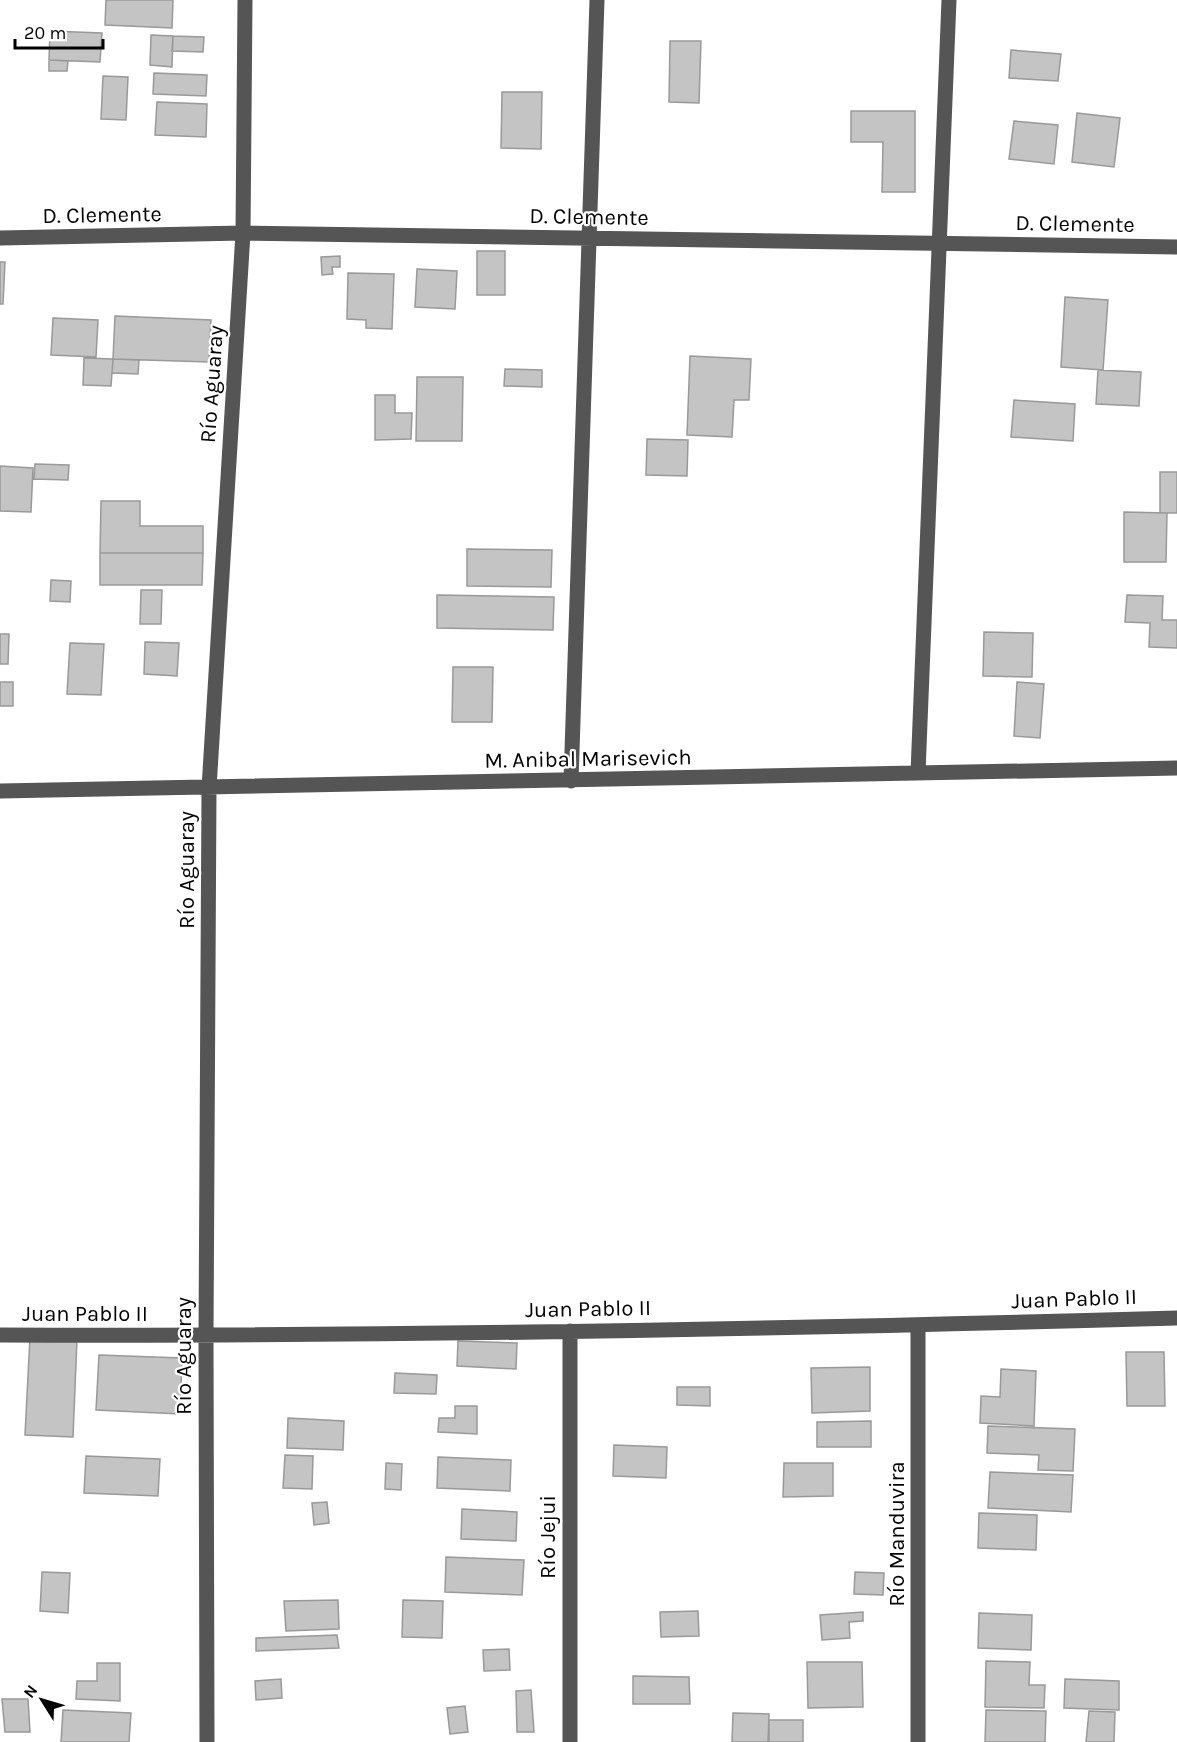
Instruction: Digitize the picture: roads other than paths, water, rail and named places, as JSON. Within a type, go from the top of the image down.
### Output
[{"type":"street","name":"Río Aguaray","points":[[207,1742],[208,788],[243,233],[245,0]]},
{"type":"street","points":[[571,781],[597,0]]},
{"type":"street","points":[[918,773],[949,0]]},
{"type":"street","name":"D. Clemente","points":[[0,238],[243,233],[1177,248]]},
{"type":"street","name":"M. Anibal Marisevich","points":[[0,790],[208,788],[1177,768]]},
{"type":"street","name":"Juan Pablo II","points":[[0,1335],[206,1336],[570,1331],[1177,1318]]},
{"type":"street","name":"Río Manduvira","points":[[918,1325],[918,1742]]},
{"type":"street","name":"Río Jejui","points":[[570,1331],[570,1742]]}]
